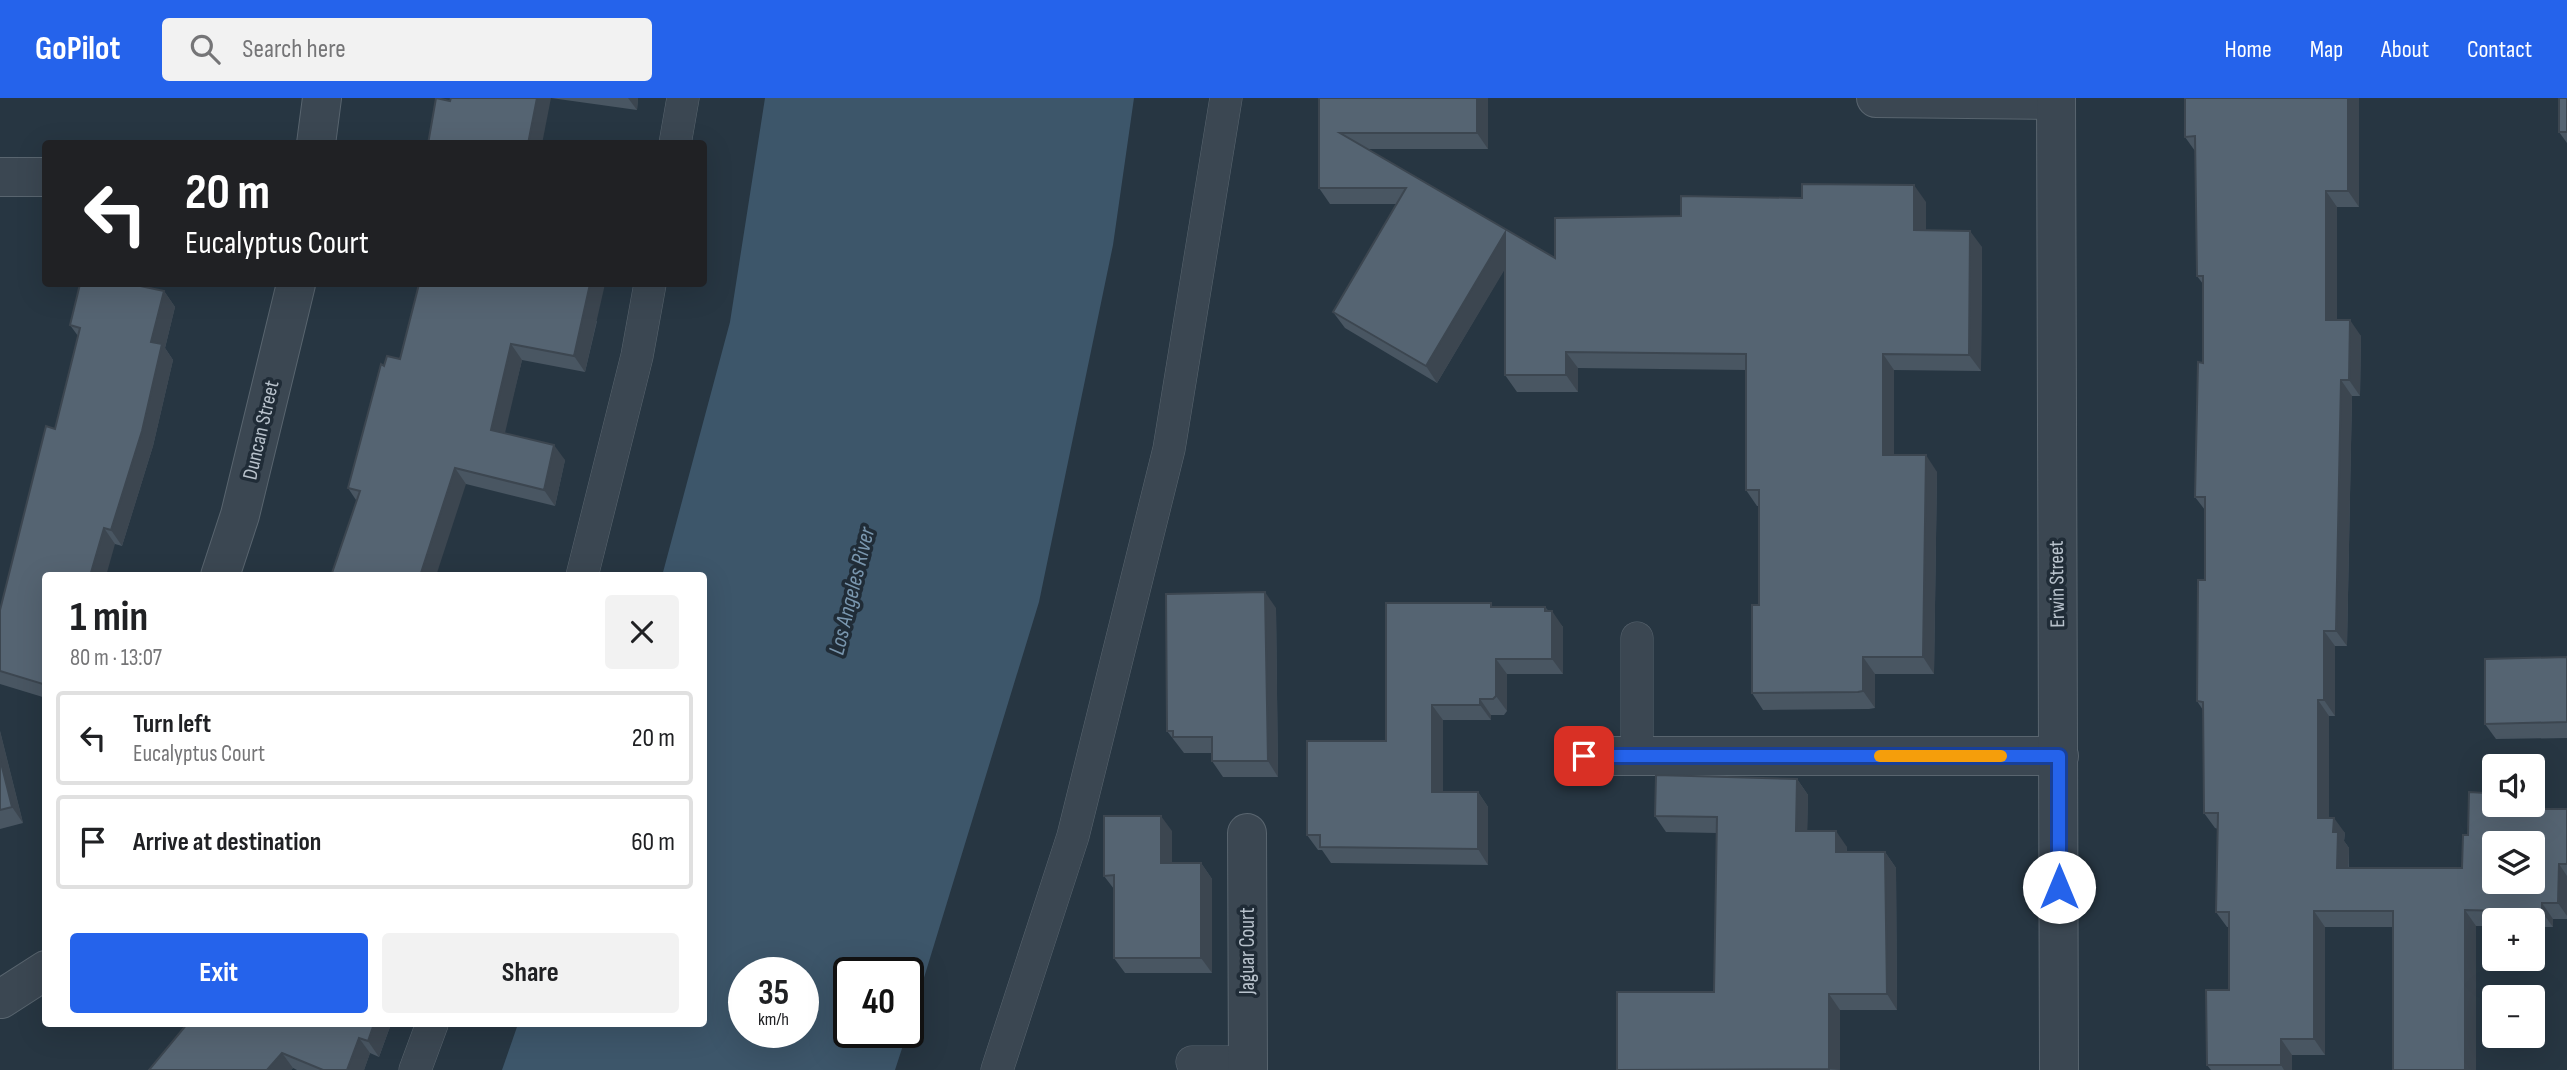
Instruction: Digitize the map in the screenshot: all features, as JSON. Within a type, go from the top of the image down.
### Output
[{"type":"street","points":[[317,140],[322,98]]},
{"type":"street","points":[[1876,98],[2056,99]]},
{"type":"street","name":"Erwin Street","points":[[2056,99],[2059,1070]]},
{"type":"street","points":[[0,177],[42,177]]},
{"type":"street","name":"Duncan Street","points":[[221,572],[240,515],[295,287]]},
{"type":"street","points":[[1584,756],[2059,756]]},
{"type":"street","name":"Jaguar Court","points":[[1247,833],[1248,1066]]},
{"type":"street","points":[[1,999],[42,973]]},
{"type":"lane","points":[[676,140],[683,98]]},
{"type":"lane","points":[[997,1070],[1073,836],[1169,449],[1226,98]]},
{"type":"lane","points":[[583,572],[636,356],[649,287]]},
{"type":"lane","points":[[1637,638],[1637,756]]},
{"type":"lane","points":[[415,1070],[431,1027]]},
{"type":"lane","points":[[1192,1062],[1248,1066]]},
{"type":"water","name":"Los Angeles River","points":[[765,98],[1134,98],[1113,245],[1039,602],[924,978],[924,957],[833,957],[833,1048],[902,1048],[895,1070],[502,1070],[517,1027],[707,1027],[707,572],[663,572],[730,322]]},
{"type":"building","points":[[436,98],[450,101],[451,98],[537,98],[529,140],[429,140]]},
{"type":"building","points":[[1319,98],[1477,98],[1477,133],[1340,133],[1555,258],[1555,218],[1681,216],[1681,196],[1802,198],[1802,184],[1914,185],[1914,230],[1970,231],[1969,355],[1883,354],[1883,455],[1926,455],[1923,657],[1863,657],[1863,691],[1752,693],[1752,605],[1759,605],[1759,490],[1746,490],[1746,354],[1566,352],[1566,375],[1505,375],[1505,233],[1426,366],[1333,312],[1406,188],[1319,188]]},
{"type":"building","points":[[2185,98],[2348,98],[2348,191],[2326,191],[2326,320],[2350,320],[2349,380],[2341,380],[2336,631],[2324,631],[2324,700],[2318,700],[2318,818],[2334,818],[2333,832],[2338,832],[2337,868],[2462,868],[2463,835],[2468,835],[2469,792],[2482,793],[2482,817],[2545,817],[2545,809],[2567,809],[2567,864],[2559,864],[2558,903],[2542,903],[2542,908],[2465,910],[2465,1070],[2393,1070],[2393,911],[2314,911],[2314,1039],[2281,1039],[2281,1065],[2207,1065],[2206,990],[2229,990],[2229,912],[2216,912],[2218,813],[2204,813],[2203,702],[2197,701],[2198,580],[2205,580],[2205,497],[2195,497],[2198,362],[2203,363],[2203,276],[2197,276],[2195,136],[2185,137]]},
{"type":"building","points":[[2559,98],[2567,98],[2567,132],[2559,132]]},
{"type":"building","points":[[79,287],[145,287],[164,291],[151,342],[162,344],[142,431],[111,530],[104,528],[91,572],[42,572],[42,684],[0,671],[0,610],[46,426],[55,429],[80,328],[70,325]]},
{"type":"building","points":[[418,287],[589,287],[574,356],[511,344],[491,430],[554,445],[544,490],[455,468],[421,572],[332,572],[360,491],[348,488],[381,364],[384,366],[387,356],[400,359]]},
{"type":"building","points":[[1265,592],[1268,761],[1212,761],[1212,737],[1173,737],[1173,731],[1167,731],[1166,594]]},
{"type":"building","points":[[1386,603],[1491,603],[1491,607],[1545,607],[1545,611],[1552,611],[1552,659],[1496,659],[1496,696],[1493,699],[1480,699],[1480,705],[1432,705],[1432,792],[1478,792],[1478,849],[1320,847],[1320,835],[1307,835],[1307,741],[1386,741]]},
{"type":"building","points":[[2567,657],[2567,722],[2485,724],[2485,659]]},
{"type":"building","points":[[0,759],[12,807],[0,810]]},
{"type":"building","points":[[1656,775],[1797,779],[1796,831],[1836,831],[1836,852],[1885,852],[1887,994],[1829,994],[1829,1069],[1617,1070],[1617,992],[1714,992],[1717,817],[1655,816]]},
{"type":"building","points":[[1104,816],[1161,816],[1161,863],[1201,863],[1201,958],[1114,958],[1114,875],[1104,876]]},
{"type":"building","points":[[185,1027],[373,1027],[368,1041],[359,1038],[347,1070],[323,1070],[282,1053],[267,1070],[149,1070]]},
{"type":"slow traffic","points":[[1880,756],[2001,756]]},
{"type":"route","points":[[1584,756],[2059,756],[2059,887]]}]
